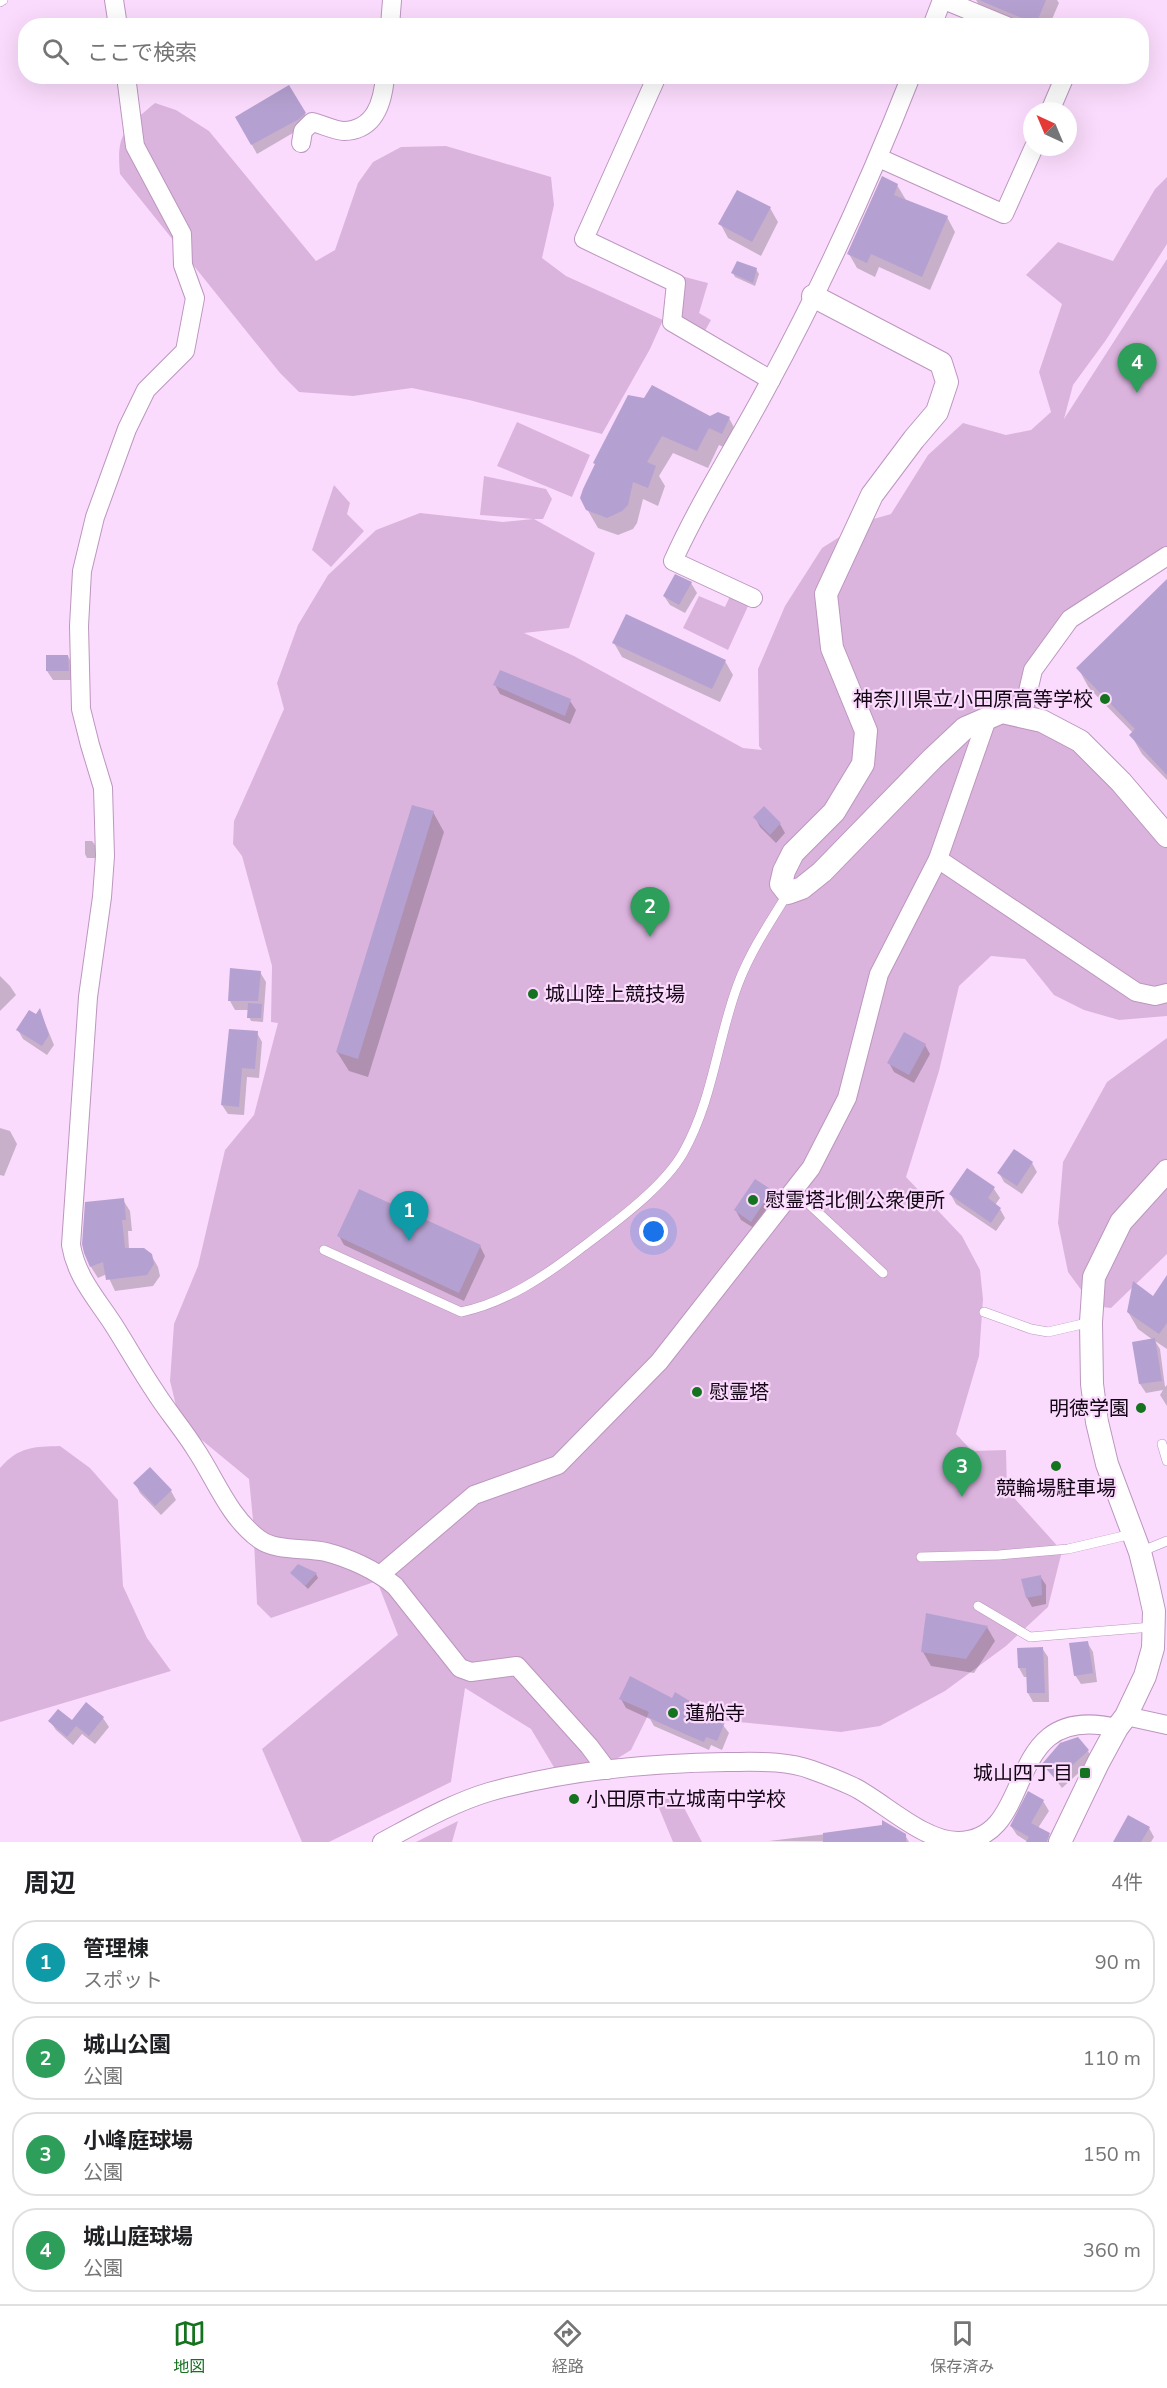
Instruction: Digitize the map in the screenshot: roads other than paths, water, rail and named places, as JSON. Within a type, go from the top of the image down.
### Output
[{"type":"street","points":[[114,0],[117,18]]},
{"type":"street","points":[[391,18],[392,0]]},
{"type":"street","points":[[935,18],[943,0],[987,18]]},
{"type":"street","points":[[127,84],[135,146],[182,234],[183,265],[195,298],[185,351],[146,390],[127,429],[95,517],[82,571],[78,626],[81,709],[103,788],[105,856],[102,897],[87,1008],[71,1245],[74,1262],[84,1282],[154,1391],[197,1450],[215,1483],[241,1521],[261,1540],[284,1547],[325,1552],[380,1575],[395,1586],[460,1668],[471,1672],[517,1666],[589,1746],[607,1770]]},
{"type":"street","points":[[301,144],[303,132],[312,122],[343,131],[364,126],[375,115],[383,95],[384,84]]},
{"type":"street","points":[[653,84],[584,239],[676,283],[672,322],[771,380]]},
{"type":"street","points":[[753,598],[673,561],[688,529],[771,380],[813,296],[879,158],[908,84]]},
{"type":"street","points":[[1054,102],[1062,84]]},
{"type":"street","points":[[879,158],[1004,214],[1030,156]]},
{"type":"street","points":[[813,296],[941,363],[947,381],[937,412],[872,495],[826,594],[832,648],[866,731],[863,764],[834,812],[793,853],[784,871],[781,884],[788,892],[802,888],[822,872],[965,728],[1002,712],[1042,721],[1080,741],[1121,782],[1167,836]]},
{"type":"street","points":[[1022,717],[1033,670],[1071,620],[1167,556]]},
{"type":"street","points":[[380,1575],[474,1495],[558,1465],[658,1362],[811,1168],[847,1098],[879,974],[938,859],[987,719]]},
{"type":"street","points":[[938,859],[1136,992],[1155,996],[1167,993]]},
{"type":"street","points":[[1060,1842],[1145,1676],[1153,1648],[1154,1611],[1136,1543],[1107,1464],[1097,1422],[1092,1384],[1091,1322],[1094,1277],[1121,1222],[1167,1171]]},
{"type":"street","points":[[382,1842],[456,1805],[487,1793],[526,1784],[607,1770],[685,1763],[774,1762],[810,1769],[854,1787],[930,1834],[958,1841],[983,1836],[996,1824],[1017,1789],[1038,1744],[1049,1734],[1082,1724],[1121,1722],[1167,1725]]},
{"type":"lane","points":[[324,1250],[461,1312],[483,1308],[548,1273],[608,1228],[649,1193],[683,1154],[705,1103],[738,984],[766,928],[788,892]]},
{"type":"lane","points":[[794,1190],[883,1273]]},
{"type":"lane","points":[[984,1312],[1031,1329],[1048,1332],[1091,1322]]},
{"type":"lane","points":[[1162,1444],[1167,1461]]},
{"type":"lane","points":[[921,1557],[999,1555],[1167,1541]]},
{"type":"lane","points":[[978,1606],[1030,1637],[1154,1626]]},
{"type":"place","name":"城山庭球場","points":[[1137,393]]},
{"type":"place","name":"神奈川県立小田原高等学校","points":[[1105,699]]},
{"type":"place","name":"城山公園","points":[[650,937]]},
{"type":"place","name":"城山陸上競技場","points":[[533,994]]},
{"type":"place","name":"慰霊塔北側公衆便所","points":[[753,1200]]},
{"type":"place","name":"管理棟","points":[[409,1241]]},
{"type":"place","name":"慰霊塔","points":[[697,1392]]},
{"type":"place","name":"明徳学園","points":[[1141,1408]]},
{"type":"place","name":"競輪場駐車場","points":[[1056,1466]]},
{"type":"place","name":"小峰庭球場","points":[[962,1497]]},
{"type":"place","name":"蓮船寺","points":[[673,1713]]},
{"type":"place","name":"城山四丁目","points":[[1085,1773]]},
{"type":"place","name":"小田原市立城南中学校","points":[[574,1799]]}]
